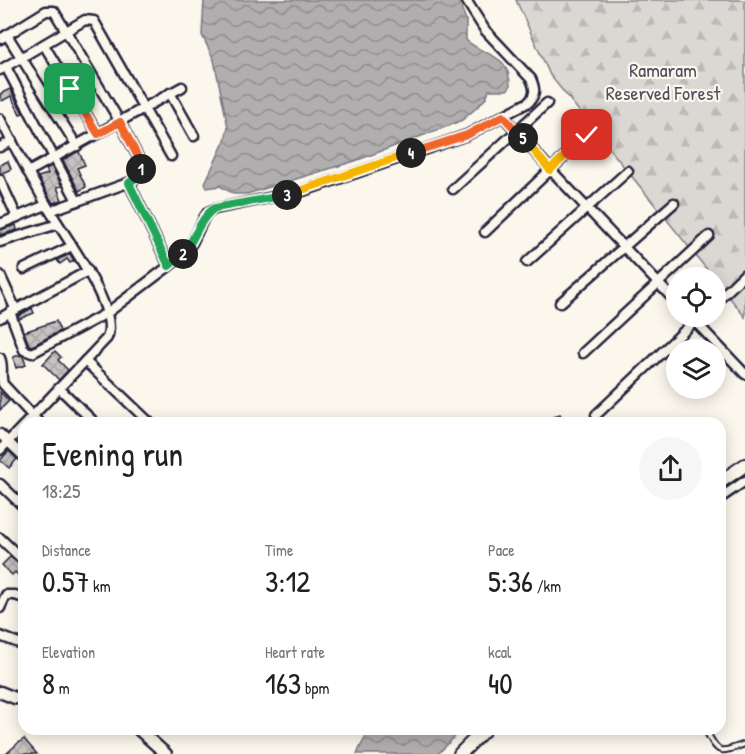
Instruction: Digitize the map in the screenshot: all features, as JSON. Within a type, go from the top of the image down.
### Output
[{"type":"main road","points":[[726,478],[744,467]]},
{"type":"main road","points":[[460,754],[479,735]]},
{"type":"street","points":[[0,275],[24,350],[29,354],[107,313],[169,266],[188,248],[208,212],[215,208],[303,191],[467,135],[529,102],[534,96],[531,79],[485,30],[466,0]]},
{"type":"street","points":[[0,224],[129,183],[141,170],[141,163],[120,122],[67,31],[54,11],[49,9],[3,37],[22,58],[77,146]]},
{"type":"street","points":[[77,201],[56,157],[3,68],[84,20],[94,21],[171,156]]},
{"type":"street","points":[[44,45],[98,134]]},
{"type":"street","points":[[28,172],[183,87]]},
{"type":"street","points":[[170,93],[194,136]]},
{"type":"street","points":[[453,189],[547,103]]},
{"type":"street","points":[[503,116],[550,170],[666,291]]},
{"type":"street","points":[[0,119],[48,208],[88,271],[107,313],[109,330],[107,338],[34,417]]},
{"type":"street","points":[[485,232],[587,135]]},
{"type":"street","points":[[0,147],[12,141]]},
{"type":"street","points":[[527,262],[628,171]]},
{"type":"street","points":[[0,180],[17,217]]},
{"type":"street","points":[[129,183],[169,266]]},
{"type":"street","points":[[560,303],[674,202]]},
{"type":"street","points":[[0,242],[58,224]]},
{"type":"street","points":[[583,353],[709,236]]},
{"type":"street","points":[[24,269],[72,246]]},
{"type":"street","points":[[0,318],[88,271]]},
{"type":"street","points":[[726,292],[745,274]]},
{"type":"street","points":[[596,415],[686,327]]},
{"type":"street","points":[[703,327],[745,374]]},
{"type":"street","points":[[0,358],[4,368],[1,378],[3,384],[26,417]]},
{"type":"street","points":[[85,361],[144,417]]},
{"type":"street","points":[[59,388],[89,417]]},
{"type":"street","points":[[0,450],[18,433]]},
{"type":"street","points":[[0,434],[18,451]]},
{"type":"street","points":[[726,494],[745,481]]},
{"type":"street","points":[[0,484],[18,501]]},
{"type":"street","points":[[0,538],[18,555]]},
{"type":"street","points":[[0,608],[6,595],[18,596]]},
{"type":"street","points":[[0,636],[18,643]]},
{"type":"street","points":[[0,692],[18,698]]},
{"type":"street","points":[[145,735],[166,754]]},
{"type":"lane","points":[[708,735],[720,753],[745,744]]},
{"type":"green space","name":"Ramaram Reserved Forest","points":[[516,0],[745,0],[745,317],[726,293],[726,267],[705,267],[550,75]]},
{"type":"water","points":[[204,0],[458,0],[466,20],[466,40],[501,61],[506,67],[510,87],[507,90],[489,90],[486,98],[462,120],[355,161],[247,194],[234,194],[220,186],[207,188],[205,183],[225,140],[228,127],[214,60],[202,35]]},
{"type":"water","points":[[366,735],[456,735],[438,754],[357,754]]},
{"type":"building","points":[[10,89],[23,113],[20,114],[11,96],[2,101],[0,94]]},
{"type":"building","points":[[77,152],[85,165],[77,168],[86,187],[79,191],[63,160]]},
{"type":"building","points":[[8,161],[11,169],[0,174],[0,165]]},
{"type":"building","points":[[51,166],[62,186],[57,187],[62,200],[53,203],[38,177],[48,174],[46,169]]},
{"type":"building","points":[[16,225],[17,230],[0,235],[0,230]]},
{"type":"building","points":[[70,254],[74,261],[70,263],[67,259],[60,264],[57,260]]},
{"type":"building","points":[[32,308],[34,313],[19,319],[18,316]]},
{"type":"building","points":[[56,321],[60,331],[32,346],[29,345],[24,332]]},
{"type":"building","points":[[55,351],[61,357],[58,360],[68,370],[59,380],[43,364]]},
{"type":"building","points":[[23,356],[26,365],[16,368],[13,357]]},
{"type":"building","points":[[0,392],[9,401],[0,410]]},
{"type":"building","points":[[9,451],[17,459],[9,468],[0,460]]},
{"type":"building","points":[[10,557],[18,563],[18,575],[15,572],[12,575],[2,565]]},
{"type":"building","points":[[24,739],[37,754],[6,754],[17,744]]},
{"type":"route","points":[[70,89],[98,134],[120,122],[141,163],[138,176],[129,183],[169,266],[181,257],[192,243],[208,212],[215,208],[303,191],[467,135],[503,116],[550,170],[587,135]]}]
